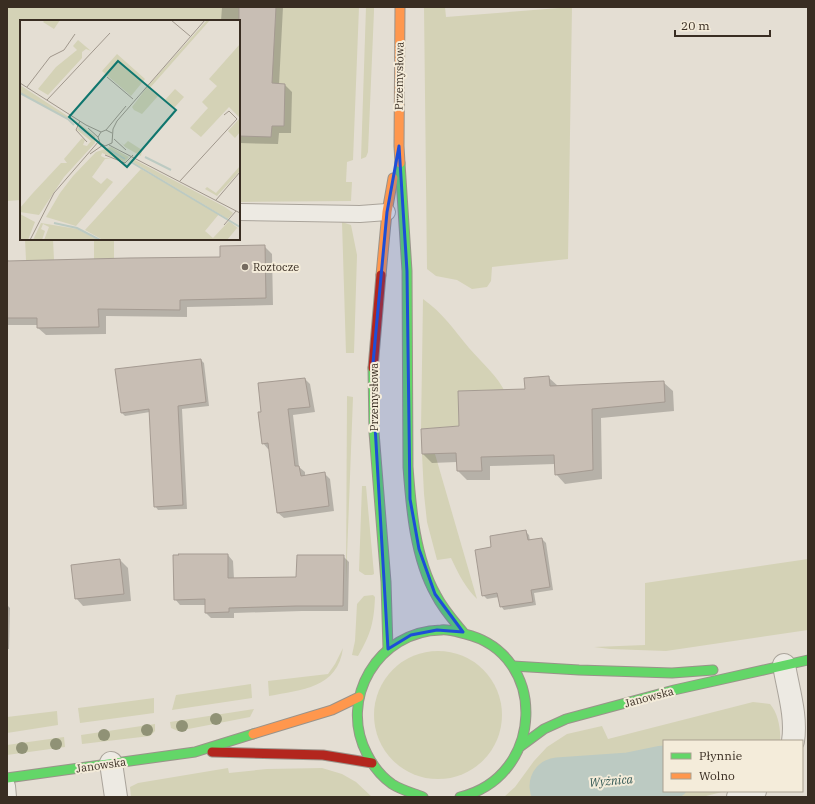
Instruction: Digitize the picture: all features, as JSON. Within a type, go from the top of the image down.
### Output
[{"type":"main road","name":"Przemysłowa","points":[[400,7],[398,146],[407,271],[408,459],[410,499],[419,550],[435,594],[445,610],[463,632]]},
{"type":"main road","name":"Przemysłowa","points":[[388,649],[386,582],[374,432],[372,374],[387,212],[398,146]]},
{"type":"main road","points":[[423,797],[405,794],[381,774],[372,763],[360,738],[357,711],[363,683],[378,658],[388,649],[411,635],[437,630],[463,632],[488,642],[513,666],[522,685],[526,700],[528,716],[526,731],[514,760],[494,782],[465,797]]},
{"type":"main road","name":"Janowska","points":[[521,746],[544,729],[566,719],[674,690],[808,660]]},
{"type":"main road","name":"Janowska","points":[[513,666],[672,673],[784,665]]},
{"type":"main road","name":"Janowska","points":[[7,778],[195,752],[332,710],[359,697]]},
{"type":"main road","name":"Janowska","points":[[195,752],[323,755],[372,763]]},
{"type":"street","points":[[784,665],[793,717],[793,740]]},
{"type":"street","points":[[111,763],[116,797]]},
{"type":"street","points":[[738,797],[753,792]]},
{"type":"lane","points":[[240,212],[360,214],[387,212]]},
{"type":"lane","points":[[7,786],[8,797]]},
{"type":"highlighted area","points":[[399,146],[407,271],[410,499],[419,549],[435,594],[463,632],[437,630],[411,635],[388,649],[372,374],[387,212]]},
{"type":"shaded area","points":[[7,7],[359,7],[353,160],[347,162],[346,182],[352,182],[351,201],[240,202],[240,20],[20,20],[20,200],[7,201]]},
{"type":"shaded area","points":[[366,7],[374,7],[374,11],[368,152],[366,157],[361,159]]},
{"type":"shaded area","points":[[424,7],[445,7],[446,17],[572,7],[568,259],[492,267],[491,281],[487,287],[472,289],[457,280],[436,276],[427,269]]},
{"type":"shaded area","points":[[342,222],[351,225],[357,255],[354,353],[346,353]]},
{"type":"shaded area","points":[[25,240],[53,240],[54,260],[26,260]]},
{"type":"shaded area","points":[[94,240],[114,240],[114,259],[94,259]]},
{"type":"shaded area","points":[[423,299],[437,310],[448,322],[494,375],[503,387],[506,394],[495,390],[458,391],[459,426],[421,429]]},
{"type":"shaded area","points":[[347,396],[353,397],[346,583]]},
{"type":"shaded area","points":[[422,454],[435,454],[477,599],[465,585],[451,558],[437,560],[427,522]]},
{"type":"shaded area","points":[[362,486],[366,486],[374,574],[372,575],[365,575],[359,571]]},
{"type":"shaded area","points":[[808,559],[808,630],[666,651],[594,647],[645,645],[645,583]]},
{"type":"shaded area","points":[[373,595],[375,597],[374,614],[369,634],[358,656],[352,655],[355,641],[357,604],[364,596]]},
{"type":"shaded area","points":[[343,648],[340,661],[334,672],[326,679],[305,689],[269,696],[268,681],[328,674]]},
{"type":"shaded area","points":[[432,651],[444,651],[457,654],[468,659],[479,666],[487,674],[499,696],[502,715],[501,727],[497,739],[487,756],[479,764],[457,776],[444,779],[432,779],[419,776],[408,771],[397,764],[389,756],[377,734],[374,721],[374,709],[377,696],[382,685],[389,674],[397,666],[419,654]]},
{"type":"shaded area","points":[[251,684],[252,698],[172,710],[176,695]]},
{"type":"shaded area","points":[[154,698],[154,713],[80,723],[78,708]]},
{"type":"shaded area","points":[[753,702],[770,704],[775,712],[780,731],[780,740],[663,740],[663,792],[722,792],[702,797],[504,797],[515,787],[534,761],[547,747],[567,734],[602,726],[608,739]]},
{"type":"shaded area","points":[[254,709],[250,717],[178,731],[171,728],[170,722]]},
{"type":"shaded area","points":[[57,711],[58,725],[7,733],[7,717]]},
{"type":"shaded area","points":[[155,724],[155,731],[150,736],[82,744],[81,735]]},
{"type":"shaded area","points":[[64,737],[65,747],[7,755],[7,745]]},
{"type":"shaded area","points":[[228,768],[229,773],[267,769],[322,768],[342,774],[356,782],[372,797],[131,797],[130,787],[138,783]]},
{"type":"building","points":[[239,7],[276,7],[272,83],[285,84],[284,126],[272,126],[271,137],[240,136]]},
{"type":"building","points":[[265,245],[266,298],[180,300],[180,310],[98,309],[99,327],[37,328],[37,318],[7,318],[7,261],[220,257],[220,246]]},
{"type":"building","points":[[201,359],[206,402],[178,406],[183,505],[154,507],[149,409],[121,413],[115,369]]},
{"type":"building","points":[[549,376],[550,386],[664,381],[665,402],[592,409],[593,470],[555,475],[554,455],[481,457],[482,471],[457,471],[456,453],[422,454],[421,429],[459,426],[458,391],[525,389],[524,378]]},
{"type":"building","points":[[305,378],[310,407],[288,409],[295,466],[299,466],[301,476],[325,472],[329,506],[277,513],[268,443],[262,444],[258,412],[261,412],[258,383]]},
{"type":"building","points":[[526,530],[528,540],[542,538],[550,587],[531,590],[533,602],[500,607],[497,593],[482,596],[475,550],[491,547],[490,536]]},
{"type":"building","points":[[178,554],[228,554],[228,578],[296,577],[297,555],[344,555],[343,606],[229,608],[229,612],[205,613],[205,599],[174,600],[173,555],[179,555]]},
{"type":"building","points":[[120,559],[124,594],[75,599],[71,565]]},
{"type":"waterway","name":"Wyżnica","points":[[558,786],[630,781],[663,774]]},
{"type":"traffic: fast","points":[[400,163],[407,271],[408,467],[415,532],[423,565],[429,581],[442,605],[463,632]]},
{"type":"traffic: fast","points":[[373,368],[374,432],[386,582],[388,649]]},
{"type":"traffic: fast","points":[[423,797],[403,790],[392,784],[375,767],[367,754],[359,733],[357,712],[361,691],[370,672],[382,655],[399,642],[419,633],[444,630],[465,634],[492,646],[512,665],[523,689],[526,716],[521,742],[508,766],[488,785],[460,797]]},
{"type":"traffic: fast","points":[[521,746],[544,729],[566,719],[674,690],[808,660]]},
{"type":"traffic: fast","points":[[513,666],[672,673],[713,670]]},
{"type":"traffic: fast","points":[[7,778],[195,752],[253,734]]},
{"type":"traffic: slow","points":[[400,7],[400,163]]},
{"type":"traffic: slow","points":[[381,275],[387,212],[393,178]]},
{"type":"traffic: slow","points":[[253,734],[332,710],[359,697]]},
{"type":"traffic: jam","points":[[373,368],[381,275]]},
{"type":"traffic: jam","points":[[212,752],[323,755],[372,763]]},
{"type":"place","name":"Roztocze","points":[[245,267]]}]
